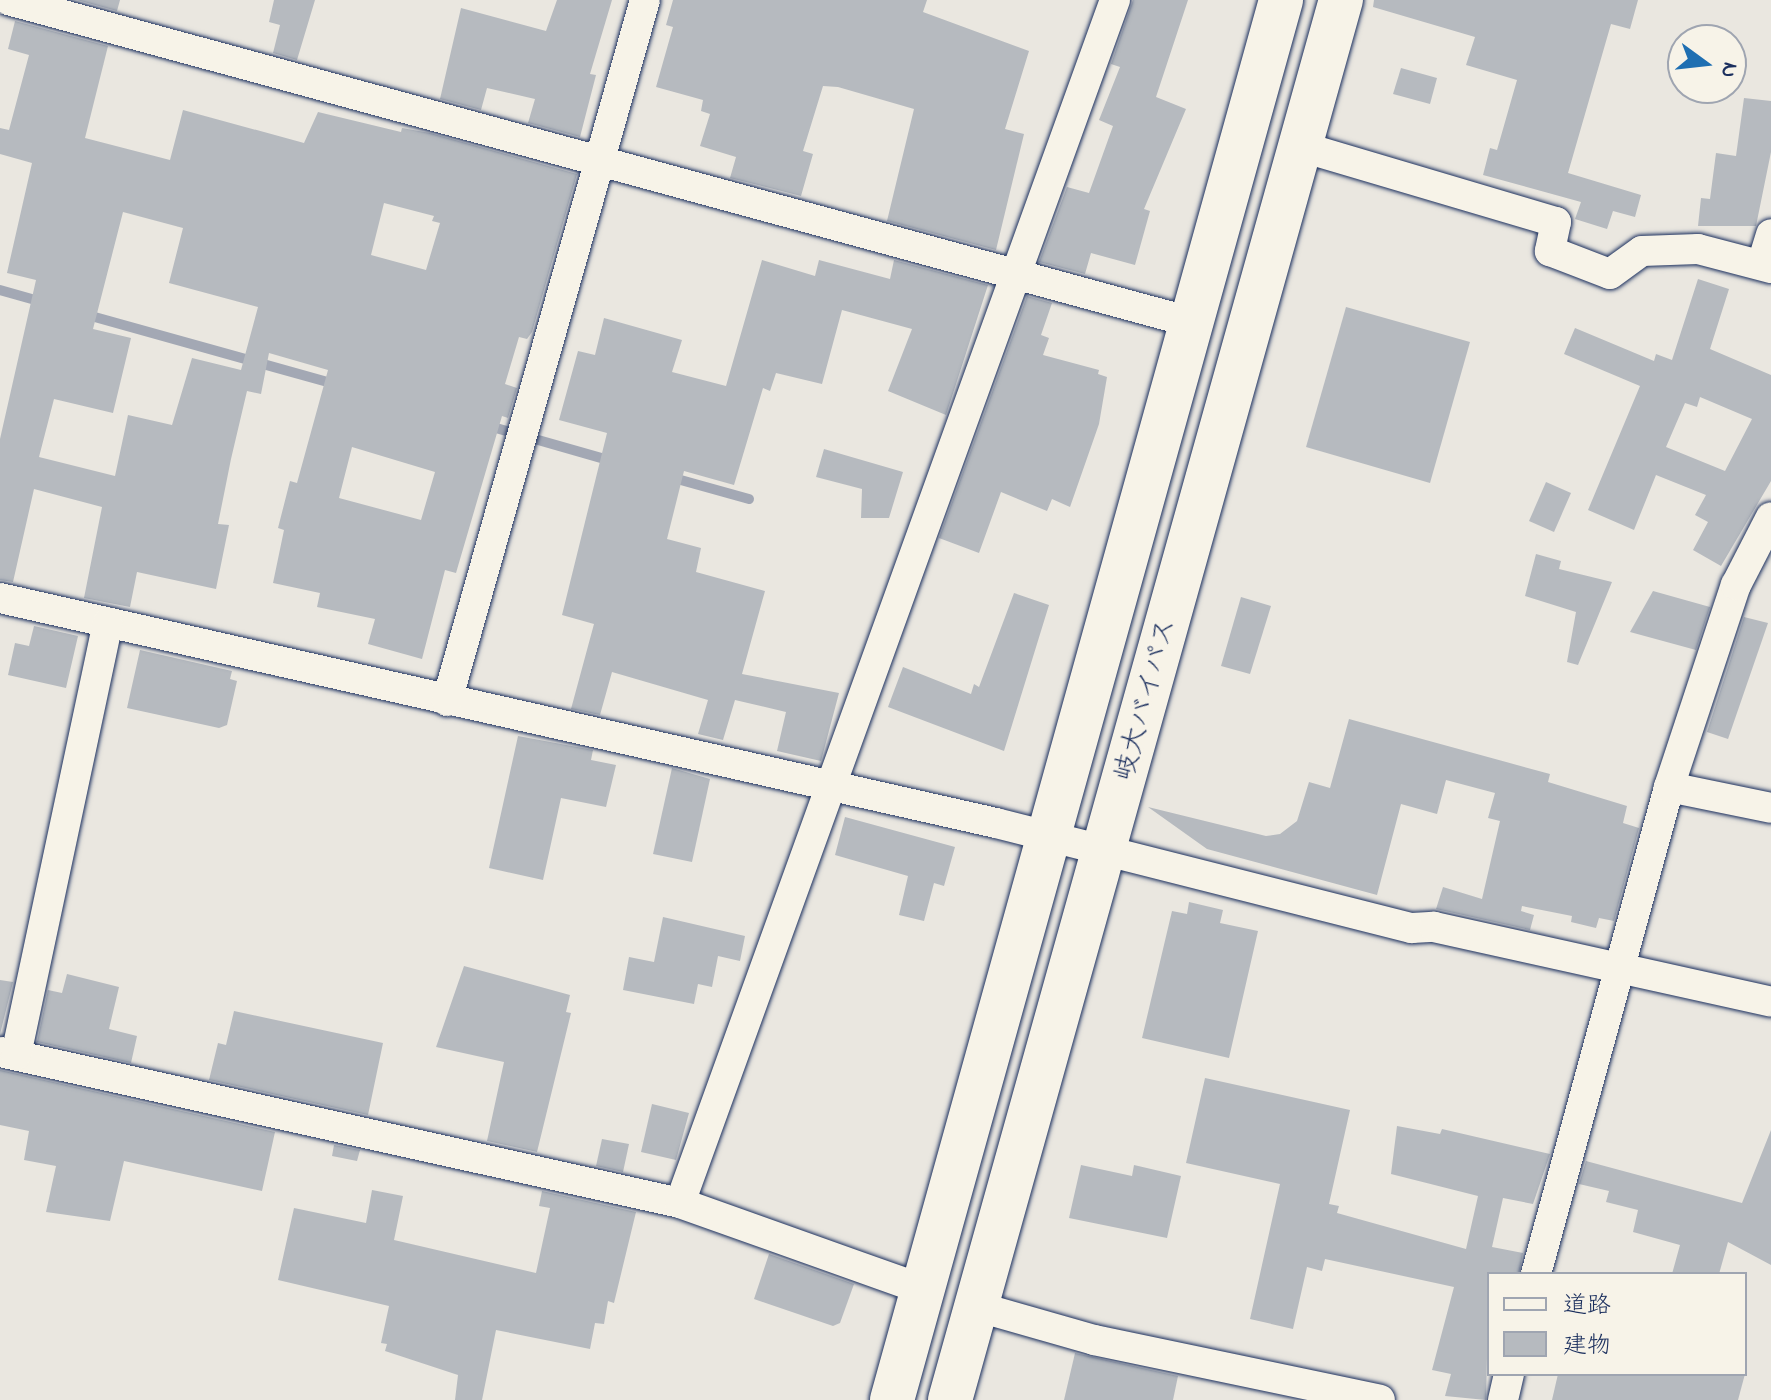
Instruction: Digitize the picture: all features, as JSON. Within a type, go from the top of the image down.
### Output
[{"type":"highway","name":"岐大バイパス","points":[[892,1400],[1281,0]]},
{"type":"highway","name":"岐大バイパス","points":[[950,1400],[1341,0]]},
{"type":"street","points":[[8,0],[84,10],[601,163],[1191,322]]},
{"type":"street","points":[[447,701],[525,436],[645,0]]},
{"type":"street","points":[[680,1203],[1115,0]]},
{"type":"street","points":[[1299,146],[1556,222],[1550,251],[1610,274],[1642,251],[1698,249],[1766,266],[1771,234]]},
{"type":"street","points":[[1537,1272],[1616,968],[1669,787],[1736,585],[1771,517]]},
{"type":"street","points":[[0,598],[1049,836],[1412,928],[1434,927],[1771,1002]]},
{"type":"street","points":[[108,623],[8,1054],[680,1203],[922,1289]]},
{"type":"street","points":[[1669,787],[1771,808]]},
{"type":"street","points":[[975,1306],[1094,1340],[1380,1400]]},
{"type":"street","points":[[1503,1400],[1509,1376]]},
{"type":"building","points":[[77,0],[120,0],[117,11]]},
{"type":"building","points":[[274,0],[315,0],[297,60],[273,53],[280,25],[269,22]]},
{"type":"building","points":[[557,0],[612,0],[590,74],[596,75],[580,137],[528,123],[535,99],[487,88],[481,110],[440,99],[461,8],[546,31]]},
{"type":"building","points":[[673,0],[927,0],[923,12],[1029,51],[1005,129],[1024,134],[996,250],[887,221],[914,109],[838,87],[823,86],[803,151],[813,154],[801,196],[730,178],[736,157],[700,146],[710,114],[701,111],[703,100],[656,87],[673,27],[666,25]]},
{"type":"building","points":[[1133,0],[1188,0],[1156,97],[1186,109],[1144,209],[1150,211],[1135,265],[1091,253],[1085,274],[1039,262],[1067,187],[1089,193],[1113,126],[1099,120],[1120,67],[1111,64]]},
{"type":"building","points":[[1374,0],[1638,0],[1630,29],[1611,24],[1568,173],[1641,195],[1635,217],[1613,211],[1607,229],[1575,219],[1581,202],[1483,175],[1490,148],[1497,150],[1517,80],[1466,65],[1475,37],[1373,7]]},
{"type":"building","points":[[15,21],[108,46],[85,138],[170,160],[183,110],[304,143],[318,112],[401,132],[402,128],[430,133],[577,174],[532,332],[527,339],[519,337],[505,384],[517,388],[508,418],[502,416],[456,573],[445,570],[422,659],[368,644],[375,619],[317,607],[320,593],[273,583],[284,530],[278,528],[290,481],[297,483],[328,370],[269,353],[261,394],[247,391],[231,459],[218,524],[229,525],[216,589],[137,572],[130,607],[84,598],[102,507],[34,489],[13,582],[0,580],[0,439],[36,280],[7,273],[32,163],[0,154],[0,128],[9,130],[29,55],[8,49]],"holes":[[[384,203],[434,216],[432,221],[440,223],[426,270],[371,255]],[[123,212],[183,228],[169,283],[258,307],[241,370],[192,358],[172,425],[128,415],[115,476],[39,457],[54,399],[113,413],[131,338],[93,329]],[[352,447],[435,472],[421,520],[339,498]]]},
{"type":"building","points":[[1401,68],[1437,78],[1430,104],[1393,94]]},
{"type":"building","points":[[1747,98],[1771,101],[1771,152],[1756,226],[1698,226],[1701,198],[1710,199],[1716,153],[1736,156],[1743,104],[1747,104]]},
{"type":"building","points":[[762,260],[815,276],[819,260],[890,279],[894,260],[988,285],[946,415],[888,391],[912,329],[842,310],[822,384],[776,373],[770,391],[763,388],[734,485],[684,471],[667,539],[701,548],[696,572],[765,591],[742,674],[839,693],[821,761],[777,751],[786,712],[735,700],[723,740],[698,734],[708,700],[612,672],[600,715],[571,709],[594,624],[562,615],[607,433],[559,420],[578,351],[595,355],[604,318],[682,340],[672,372],[726,386]]},
{"type":"building","points":[[1698,279],[1729,289],[1710,349],[1771,375],[1771,481],[1721,566],[1693,550],[1708,522],[1695,515],[1706,495],[1656,475],[1634,530],[1588,510],[1640,386],[1564,354],[1575,328],[1654,361],[1656,354],[1672,360]],"holes":[[[1700,397],[1752,419],[1725,471],[1666,447],[1685,403],[1697,407]]]},
{"type":"building","points":[[1027,296],[1052,303],[1041,335],[1049,338],[1043,355],[1099,370],[1098,374],[1107,377],[1099,424],[1070,507],[1052,499],[1047,511],[1001,492],[979,553],[939,538]]},
{"type":"building","points":[[1346,307],[1470,342],[1430,483],[1306,447]]},
{"type":"building","points":[[824,449],[903,472],[889,518],[861,518],[862,489],[816,477]]},
{"type":"building","points":[[1546,482],[1571,493],[1554,532],[1529,521]]},
{"type":"building","points":[[1536,554],[1561,561],[1559,569],[1612,582],[1578,665],[1567,662],[1576,612],[1525,596]]},
{"type":"building","points":[[1653,591],[1710,607],[1696,650],[1630,632]]},
{"type":"building","points":[[1014,593],[1049,605],[1004,751],[888,707],[903,667],[971,694],[974,684],[979,687]]},
{"type":"building","points":[[1241,597],[1271,606],[1250,674],[1221,666]]},
{"type":"building","points":[[1744,617],[1768,623],[1728,739],[1707,732]]},
{"type":"building","points":[[34,626],[78,636],[66,688],[8,675],[15,643],[29,646]]},
{"type":"building","points":[[140,650],[232,671],[230,679],[237,681],[227,725],[219,728],[127,708]]},
{"type":"building","points":[[1349,719],[1550,774],[1548,782],[1627,806],[1623,823],[1639,828],[1614,921],[1599,918],[1596,928],[1571,922],[1572,916],[1522,906],[1521,911],[1534,915],[1530,930],[1436,909],[1443,887],[1482,899],[1500,821],[1488,818],[1495,793],[1446,780],[1437,814],[1401,804],[1377,895],[1207,849],[1148,807],[1266,836],[1280,834],[1297,821],[1309,782],[1330,788]]},
{"type":"building","points":[[518,736],[593,750],[591,760],[616,765],[606,807],[561,798],[543,880],[489,868]]},
{"type":"building","points":[[672,768],[710,779],[692,862],[653,854]]},
{"type":"building","points":[[845,817],[955,847],[944,886],[934,883],[924,921],[899,915],[908,876],[835,855]]},
{"type":"building","points":[[1189,902],[1223,910],[1220,923],[1258,931],[1229,1058],[1142,1038],[1172,911],[1187,914]]},
{"type":"building","points":[[663,917],[745,936],[740,961],[718,956],[712,987],[698,984],[694,1004],[623,990],[629,957],[654,962]]},
{"type":"building","points":[[464,966],[570,995],[566,1012],[571,1013],[537,1152],[487,1141],[504,1062],[436,1047]]},
{"type":"building","points":[[67,974],[119,987],[109,1029],[137,1036],[131,1063],[37,1042],[48,990],[62,993]]},
{"type":"building","points":[[0,980],[13,982],[0,1034]]},
{"type":"building","points":[[234,1011],[383,1043],[368,1115],[209,1080],[218,1043],[226,1045]]},
{"type":"building","points":[[0,1070],[275,1132],[262,1191],[124,1161],[110,1221],[46,1212],[56,1166],[24,1160],[29,1131],[0,1125]]},
{"type":"building","points":[[1205,1078],[1350,1110],[1329,1204],[1339,1206],[1337,1213],[1466,1249],[1478,1196],[1391,1174],[1397,1126],[1440,1134],[1442,1129],[1550,1154],[1533,1204],[1503,1198],[1492,1247],[1523,1253],[1519,1272],[1487,1272],[1486,1400],[1445,1396],[1451,1374],[1432,1370],[1454,1287],[1325,1259],[1322,1271],[1307,1267],[1293,1329],[1250,1319],[1280,1184],[1186,1163]]},
{"type":"building","points":[[652,1104],[689,1113],[676,1160],[641,1152]]},
{"type":"building","points":[[1771,1130],[1771,1265],[1728,1242],[1720,1272],[1673,1272],[1680,1245],[1633,1232],[1638,1210],[1606,1202],[1609,1191],[1579,1184],[1586,1161],[1742,1203]]},
{"type":"building","points":[[602,1139],[629,1144],[623,1172],[596,1166]]},
{"type":"building","points":[[334,1145],[360,1150],[357,1161],[332,1156]]},
{"type":"building","points":[[1081,1165],[1132,1176],[1134,1165],[1181,1176],[1167,1238],[1069,1218]]},
{"type":"building","points":[[372,1190],[403,1196],[394,1240],[536,1273],[550,1208],[539,1206],[542,1191],[636,1212],[614,1303],[608,1301],[604,1324],[595,1323],[590,1349],[496,1330],[482,1400],[455,1400],[458,1375],[385,1351],[387,1344],[381,1343],[389,1306],[278,1280],[294,1208],[366,1223]]},
{"type":"building","points":[[769,1254],[854,1284],[840,1323],[833,1326],[754,1299]]},
{"type":"building","points":[[1075,1353],[1178,1376],[1173,1400],[1064,1400]]},
{"type":"building","points":[[1558,1376],[1744,1376],[1738,1400],[1552,1400]]},
{"type":"waterway","points":[[0,290],[42,302]]},
{"type":"waterway","points":[[84,314],[338,385]]},
{"type":"waterway","points":[[489,426],[612,461]]},
{"type":"waterway","points":[[670,477],[749,499]]}]
